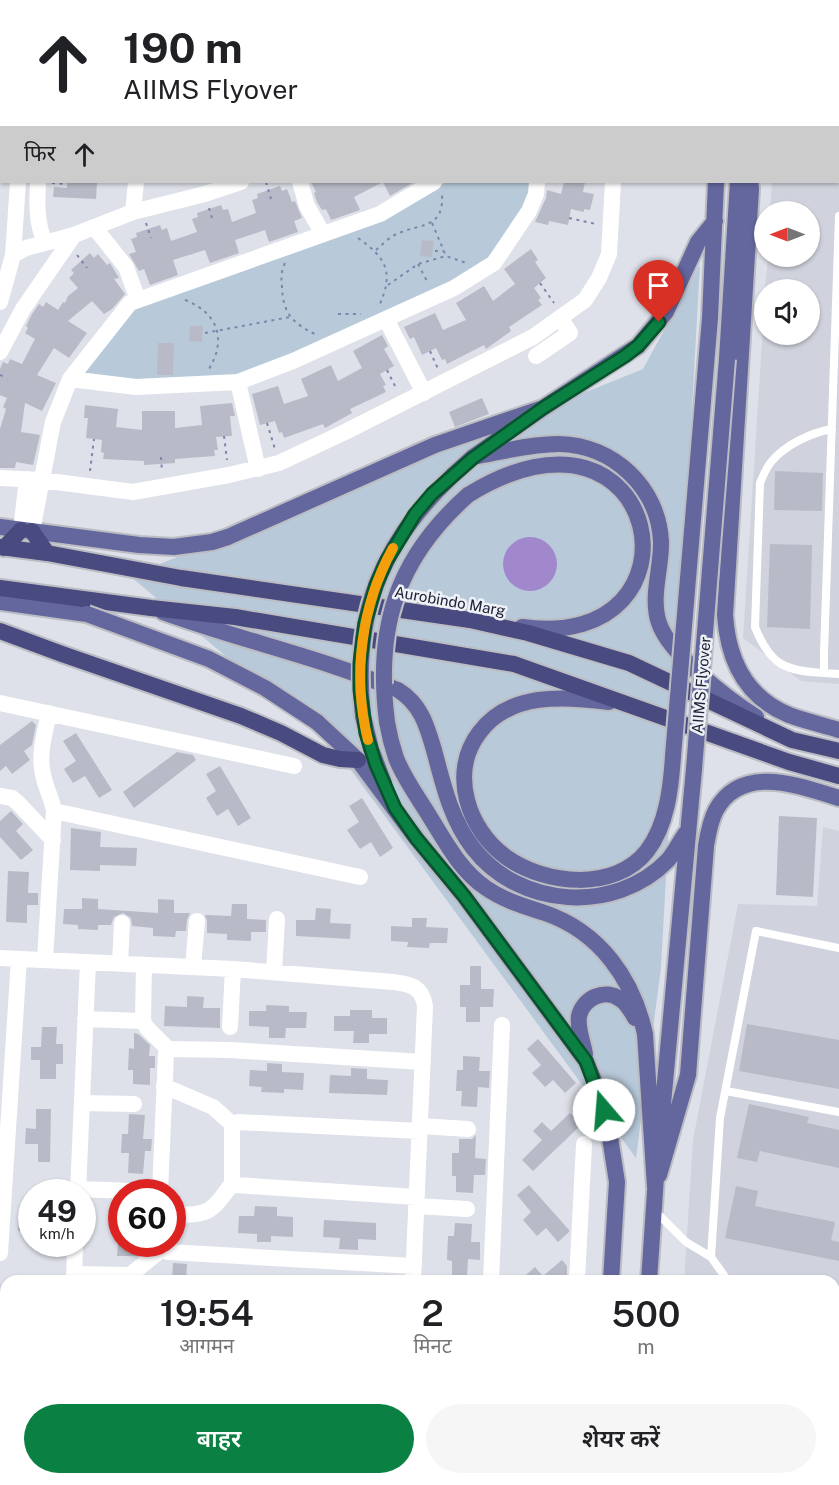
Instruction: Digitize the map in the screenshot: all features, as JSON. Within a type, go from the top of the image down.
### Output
[{"type":"highway","points":[[2,547],[26,531],[47,553]]},
{"type":"highway","name":"Aurobindo Marg","points":[[2,547],[181,578],[470,620],[528,633],[629,663],[792,740],[839,751]]},
{"type":"highway","points":[[0,588],[235,617],[514,664],[789,762],[839,776]]},
{"type":"highway","points":[[0,631],[241,716],[322,754],[340,759],[358,760]]},
{"type":"main road","points":[[634,705],[564,697],[524,703],[506,710],[486,725],[472,746],[465,769],[465,792],[472,814],[495,848],[516,864],[554,877],[594,879],[619,873],[647,851],[667,806],[672,781],[710,318],[716,183]]},
{"type":"main road","name":"AIIMS Flyover","points":[[655,1187],[688,829],[727,358],[738,183]]},
{"type":"main road","points":[[750,183],[726,603],[727,640],[735,664],[748,685],[767,703],[789,715],[839,730]]},
{"type":"main road","points":[[395,808],[376,765],[363,716],[360,663],[364,627],[376,585],[387,560],[415,514],[473,458],[543,408],[638,346],[651,332],[674,299],[698,242],[715,221]]},
{"type":"main road","points":[[0,526],[150,546],[174,547],[212,542],[435,445],[543,408]]},
{"type":"main road","points":[[473,458],[541,445],[569,445],[600,453],[629,472],[644,489],[658,521],[661,544],[656,614],[663,633],[690,664],[738,706],[792,740]]},
{"type":"main road","points":[[470,620],[557,629],[586,623],[614,608],[634,585],[641,566],[644,545],[642,525],[629,498],[615,483],[588,468],[558,464],[520,470],[502,476],[468,495],[428,536],[400,586],[392,608],[384,654],[383,677],[387,722],[396,759],[454,855],[468,873],[504,899],[552,917],[584,934],[613,962],[629,987],[645,1034],[655,1187],[649,1275]]},
{"type":"main road","points":[[0,602],[87,614],[208,659],[265,688],[317,722],[358,760],[416,838],[464,896],[586,1061]]},
{"type":"main road","points":[[151,608],[207,628],[366,676],[398,690],[419,710],[434,750],[451,808],[457,823],[474,850],[484,861],[510,880],[539,893],[586,898],[632,885],[645,878],[670,858],[688,829]]},
{"type":"main road","points":[[655,1187],[688,1075],[706,846],[715,811],[733,791],[759,782],[794,784],[839,798]]},
{"type":"main road","points":[[611,1275],[617,1182],[608,1125],[600,1095],[586,1061],[579,1016],[585,1004],[595,996],[608,994],[620,998],[645,1034]]},
{"type":"street","points":[[0,302],[13,255],[18,183]]},
{"type":"street","points":[[38,183],[37,202],[41,235],[45,242]]},
{"type":"street","points":[[133,212],[136,183]]},
{"type":"street","points":[[13,255],[45,242],[75,235],[133,212],[206,194],[239,183]]},
{"type":"street","points":[[300,183],[307,206],[323,234]]},
{"type":"street","points":[[70,379],[136,387],[238,382],[340,339],[367,320],[386,318],[435,297],[494,263],[529,211],[536,194],[537,183]]},
{"type":"street","points":[[0,478],[34,479],[133,492],[229,475],[279,463],[533,337],[585,300],[599,279],[609,254],[613,183]]},
{"type":"street","points":[[26,531],[34,479],[70,379],[130,303],[380,214],[436,184]]},
{"type":"street","points":[[94,227],[126,267],[138,300]]},
{"type":"street","points":[[0,352],[23,309],[75,235]]},
{"type":"street","points":[[537,356],[570,333],[561,316]]},
{"type":"street","points":[[386,318],[424,393]]},
{"type":"street","points":[[238,382],[258,468]]},
{"type":"street","points":[[167,486],[168,495],[197,492]]},
{"type":"street","points":[[0,703],[294,766]]},
{"type":"street","points":[[45,960],[54,811],[41,762],[49,713]]},
{"type":"street","points":[[0,796],[12,798],[53,840]]},
{"type":"street","points":[[54,811],[360,877]]},
{"type":"street","points":[[274,972],[277,919]]},
{"type":"street","points":[[193,967],[197,921]]},
{"type":"street","points":[[120,963],[122,923]]},
{"type":"street","points":[[0,958],[233,969],[393,982],[418,988],[425,1006],[413,1273],[186,1254]]},
{"type":"street","points":[[0,1253],[19,958]]},
{"type":"street","points":[[78,1179],[88,962]]},
{"type":"street","points":[[144,965],[143,1021],[168,1050],[237,1051],[423,1062]]},
{"type":"street","points":[[230,1027],[233,969]]},
{"type":"street","points":[[85,1019],[143,1021]]},
{"type":"street","points":[[491,1275],[502,1025]]},
{"type":"street","points":[[160,1179],[164,1086],[168,1050]]},
{"type":"street","points":[[164,1086],[213,1107],[233,1125],[232,1182],[217,1204],[204,1214],[186,1215]]},
{"type":"street","points":[[81,1102],[134,1104]]},
{"type":"street","points":[[233,1125],[238,1122],[468,1129]]},
{"type":"street","points":[[577,1275],[584,1144]]},
{"type":"street","points":[[232,1182],[239,1186],[416,1202],[467,1209]]},
{"type":"street","points":[[74,1275],[75,1257]]},
{"type":"street","points":[[130,1275],[149,1257]]},
{"type":"lane","points":[[824,673],[839,216]]},
{"type":"lane","points":[[832,429],[801,439],[779,454],[769,464],[760,483],[756,627],[762,644],[773,659],[785,667],[799,672],[839,674]]},
{"type":"lane","points":[[711,1257],[720,1118],[756,931],[839,948]]},
{"type":"lane","points":[[726,1091],[839,1112]]},
{"type":"lane","points":[[654,1209],[682,1239],[711,1257],[724,1275]]},
{"type":"path","points":[[266,183],[271,199]]},
{"type":"path","points":[[376,250],[396,234],[439,218],[442,195],[436,184]]},
{"type":"path","points":[[569,218],[611,227]]},
{"type":"path","points":[[432,222],[446,256]]},
{"type":"path","points":[[356,237],[376,250],[385,268],[388,285]]},
{"type":"path","points":[[304,241],[287,257],[281,273],[284,308],[290,317],[304,328],[319,336],[340,339]]},
{"type":"path","points":[[435,251],[444,251]]},
{"type":"path","points":[[338,314],[367,320],[388,285],[418,264],[446,256],[480,272]]},
{"type":"path","points":[[418,264],[435,297]]},
{"type":"path","points":[[540,283],[561,316]]},
{"type":"path","points":[[181,299],[200,307],[210,316],[218,331],[220,345],[215,360],[206,374]]},
{"type":"path","points":[[205,333],[290,317]]},
{"type":"path","points":[[430,351],[444,382]]},
{"type":"path","points":[[387,370],[403,403]]},
{"type":"path","points":[[0,375],[7,378]]},
{"type":"path","points":[[267,423],[279,463]]},
{"type":"path","points":[[224,436],[229,475]]},
{"type":"path","points":[[87,486],[94,439]]},
{"type":"shaded area","points":[[444,183],[531,183],[529,193],[518,217],[477,270],[238,378],[136,384],[76,376],[134,307],[382,219]]},
{"type":"shaded area","points":[[772,183],[839,183],[839,684],[801,681],[743,638],[762,345],[820,345],[820,279],[766,279],[767,267],[820,267],[820,201],[771,201]]},
{"type":"shaded area","points":[[700,264],[661,968],[636,1158],[334,747],[130,576],[643,369]]},
{"type":"shaded area","points":[[525,537],[535,537],[545,541],[553,549],[557,564],[553,579],[545,587],[535,591],[525,591],[515,587],[507,579],[503,569],[503,559],[507,549],[515,541]]},
{"type":"shaded area","points":[[823,827],[839,831],[839,1275],[684,1275],[693,1140],[738,904],[817,906]]},
{"type":"building","points":[[67,183],[97,183],[96,199],[53,197],[54,187],[67,188]]},
{"type":"building","points":[[312,183],[381,183],[354,197],[360,210],[331,220],[326,209],[322,210],[317,202],[314,193],[316,192]]},
{"type":"building","points":[[384,183],[412,183],[390,196]]},
{"type":"building","points":[[564,183],[585,183],[583,192],[594,194],[590,210],[584,209],[584,212],[571,209],[568,225],[549,221],[548,225],[535,222],[546,198],[547,190],[561,194]]},
{"type":"building","points":[[280,186],[282,191],[287,189],[302,218],[294,221],[298,232],[269,242],[265,230],[235,240],[239,253],[210,263],[205,250],[173,260],[178,275],[150,285],[144,269],[139,271],[129,254],[136,252],[131,239],[137,237],[136,233],[160,225],[162,230],[167,228],[171,241],[197,232],[192,219],[198,217],[197,213],[221,205],[223,210],[228,209],[232,222],[256,213],[252,200],[258,198],[257,194]]},
{"type":"building","points":[[422,240],[434,241],[432,257],[420,256]]},
{"type":"building","points":[[531,249],[538,260],[535,262],[546,278],[534,288],[541,298],[538,300],[542,305],[509,327],[511,331],[486,349],[484,345],[447,364],[445,359],[442,360],[436,348],[422,355],[414,337],[410,339],[404,327],[435,313],[443,330],[466,320],[456,303],[484,286],[493,301],[515,284],[504,269]]},
{"type":"building","points":[[90,253],[94,258],[98,254],[107,265],[110,263],[119,278],[114,279],[125,294],[112,309],[104,314],[92,301],[68,321],[87,333],[69,358],[54,348],[37,375],[56,383],[42,411],[25,403],[21,432],[40,435],[33,465],[16,462],[15,468],[0,468],[0,429],[6,409],[3,407],[7,398],[0,395],[0,369],[3,362],[8,364],[10,359],[22,364],[35,339],[25,333],[32,314],[39,304],[43,307],[46,302],[58,310],[63,302],[65,303],[68,296],[78,288],[69,278],[74,273],[71,270]]},
{"type":"building","points":[[190,326],[203,326],[202,342],[189,341]]},
{"type":"building","points":[[382,335],[388,346],[384,349],[394,366],[380,374],[386,385],[383,386],[386,392],[350,409],[352,413],[325,428],[323,424],[284,438],[282,432],[279,433],[275,421],[260,425],[252,394],[278,386],[284,404],[308,396],[301,379],[331,365],[338,381],[362,368],[353,351]]},
{"type":"building","points":[[158,343],[174,343],[173,375],[157,375]]},
{"type":"building","points":[[482,398],[489,414],[455,427],[449,412]]},
{"type":"building","points":[[232,403],[235,416],[230,416],[232,436],[216,437],[218,450],[214,450],[215,456],[175,459],[175,463],[144,465],[144,461],[103,459],[102,440],[86,438],[88,418],[84,418],[85,405],[118,409],[116,427],[142,430],[142,411],[175,411],[175,428],[202,425],[200,406]]},
{"type":"building","points":[[775,471],[823,473],[822,511],[774,510]]},
{"type":"building","points":[[770,544],[812,545],[810,629],[767,627]]},
{"type":"building","points":[[32,721],[36,725],[32,745],[24,751],[30,760],[12,774],[6,766],[0,771],[0,745]]},
{"type":"building","points":[[76,733],[112,790],[99,798],[85,776],[73,783],[64,769],[76,761],[63,741]]},
{"type":"building","points":[[177,752],[193,755],[196,760],[134,808],[123,792]]},
{"type":"building","points":[[220,766],[251,818],[238,826],[228,809],[217,816],[206,798],[216,791],[206,774]]},
{"type":"building","points":[[362,798],[393,848],[380,857],[371,842],[360,849],[347,830],[359,822],[349,806]]},
{"type":"building","points":[[11,811],[23,824],[16,831],[33,850],[21,860],[0,837],[0,821]]},
{"type":"building","points":[[779,816],[817,818],[813,897],[776,895]]},
{"type":"building","points":[[71,828],[101,832],[100,847],[137,848],[136,866],[100,865],[100,871],[70,870]]},
{"type":"building","points":[[8,871],[29,872],[28,893],[38,893],[38,905],[27,905],[27,923],[6,922]]},
{"type":"building","points":[[82,898],[98,899],[98,909],[158,913],[158,899],[174,900],[174,913],[190,913],[186,931],[176,931],[175,937],[153,936],[153,928],[132,926],[131,918],[123,913],[114,917],[111,925],[98,925],[98,930],[78,929],[78,925],[63,924],[64,909],[82,909]]},
{"type":"building","points":[[232,904],[247,904],[247,919],[266,920],[266,932],[251,932],[251,941],[227,940],[227,934],[207,933],[205,915],[231,916]]},
{"type":"building","points":[[316,908],[331,909],[330,923],[351,924],[350,939],[296,936],[296,920],[315,920]]},
{"type":"building","points":[[412,918],[427,918],[426,927],[448,928],[447,943],[430,943],[429,948],[407,947],[408,942],[391,941],[391,926],[412,927]]},
{"type":"building","points":[[470,966],[481,966],[481,989],[494,989],[493,1007],[480,1007],[480,1022],[466,1022],[466,1007],[460,1007],[460,985],[470,985]]},
{"type":"building","points":[[187,996],[204,997],[203,1008],[220,1008],[220,1028],[164,1026],[165,1006],[187,1007]]},
{"type":"building","points":[[266,1005],[289,1006],[289,1012],[307,1012],[306,1028],[286,1028],[285,1038],[269,1038],[269,1027],[249,1026],[249,1011],[266,1011]]},
{"type":"building","points":[[350,1010],[372,1010],[372,1018],[387,1018],[387,1034],[369,1034],[369,1043],[353,1043],[354,1031],[334,1031],[334,1016],[350,1016]]},
{"type":"building","points":[[747,1024],[839,1040],[839,1089],[739,1071]]},
{"type":"building","points":[[42,1027],[57,1027],[56,1044],[63,1044],[63,1064],[56,1064],[56,1079],[40,1079],[40,1060],[31,1060],[31,1047],[41,1047]]},
{"type":"building","points":[[134,1033],[150,1045],[149,1056],[155,1056],[155,1068],[150,1068],[150,1085],[133,1084],[133,1070],[128,1070],[129,1048],[134,1049]]},
{"type":"building","points":[[538,1039],[576,1083],[565,1093],[553,1080],[545,1087],[532,1073],[541,1065],[527,1049]]},
{"type":"building","points":[[463,1056],[480,1057],[479,1071],[490,1071],[489,1088],[478,1087],[477,1107],[461,1106],[462,1091],[456,1091],[457,1070],[463,1070]]},
{"type":"building","points":[[267,1063],[282,1064],[282,1072],[304,1073],[303,1090],[284,1089],[284,1093],[261,1092],[262,1087],[249,1086],[250,1070],[267,1071]]},
{"type":"building","points":[[351,1068],[367,1069],[367,1079],[388,1080],[387,1095],[329,1093],[330,1075],[351,1076]]},
{"type":"building","points":[[749,1104],[809,1117],[807,1123],[839,1130],[839,1168],[760,1151],[757,1162],[737,1158]]},
{"type":"building","points":[[36,1109],[51,1109],[50,1162],[38,1162],[38,1144],[25,1144],[26,1128],[36,1129]]},
{"type":"building","points":[[570,1113],[582,1124],[533,1171],[522,1160],[542,1140],[533,1131],[542,1122],[551,1131]]},
{"type":"building","points":[[129,1114],[145,1115],[143,1139],[152,1139],[151,1151],[145,1151],[143,1174],[128,1173],[129,1153],[121,1153],[122,1134],[128,1134]]},
{"type":"building","points":[[476,1135],[475,1158],[486,1159],[485,1175],[474,1175],[473,1193],[456,1192],[456,1176],[452,1176],[452,1153],[459,1153],[459,1139],[472,1139]]},
{"type":"building","points":[[529,1185],[569,1230],[558,1242],[546,1228],[537,1236],[523,1220],[531,1212],[517,1195]]},
{"type":"building","points":[[736,1186],[758,1191],[755,1206],[835,1222],[831,1240],[839,1242],[839,1261],[725,1238]]},
{"type":"building","points":[[255,1206],[277,1207],[277,1216],[293,1217],[293,1237],[271,1236],[271,1242],[257,1242],[257,1234],[238,1233],[239,1216],[254,1216]]},
{"type":"building","points":[[324,1220],[376,1223],[376,1240],[358,1239],[358,1250],[339,1249],[340,1238],[323,1237]]},
{"type":"building","points":[[455,1223],[472,1224],[471,1242],[480,1242],[480,1260],[468,1259],[467,1275],[452,1275],[452,1261],[447,1260],[448,1236],[454,1236]]},
{"type":"building","points":[[562,1260],[567,1266],[567,1275],[544,1275]]},
{"type":"building","points":[[173,1263],[187,1264],[186,1275],[172,1275]]},
{"type":"building","points":[[535,1267],[542,1275],[526,1275]]},
{"type":"slow traffic","points":[[368,740],[360,690],[363,636],[376,585],[393,548]]},
{"type":"route","points":[[604,1110],[586,1061],[464,896],[416,838],[395,808],[376,765],[366,733],[360,690],[360,663],[368,610],[376,585],[400,536],[432,494],[473,458],[543,408],[625,356],[638,346],[659,322]]}]
